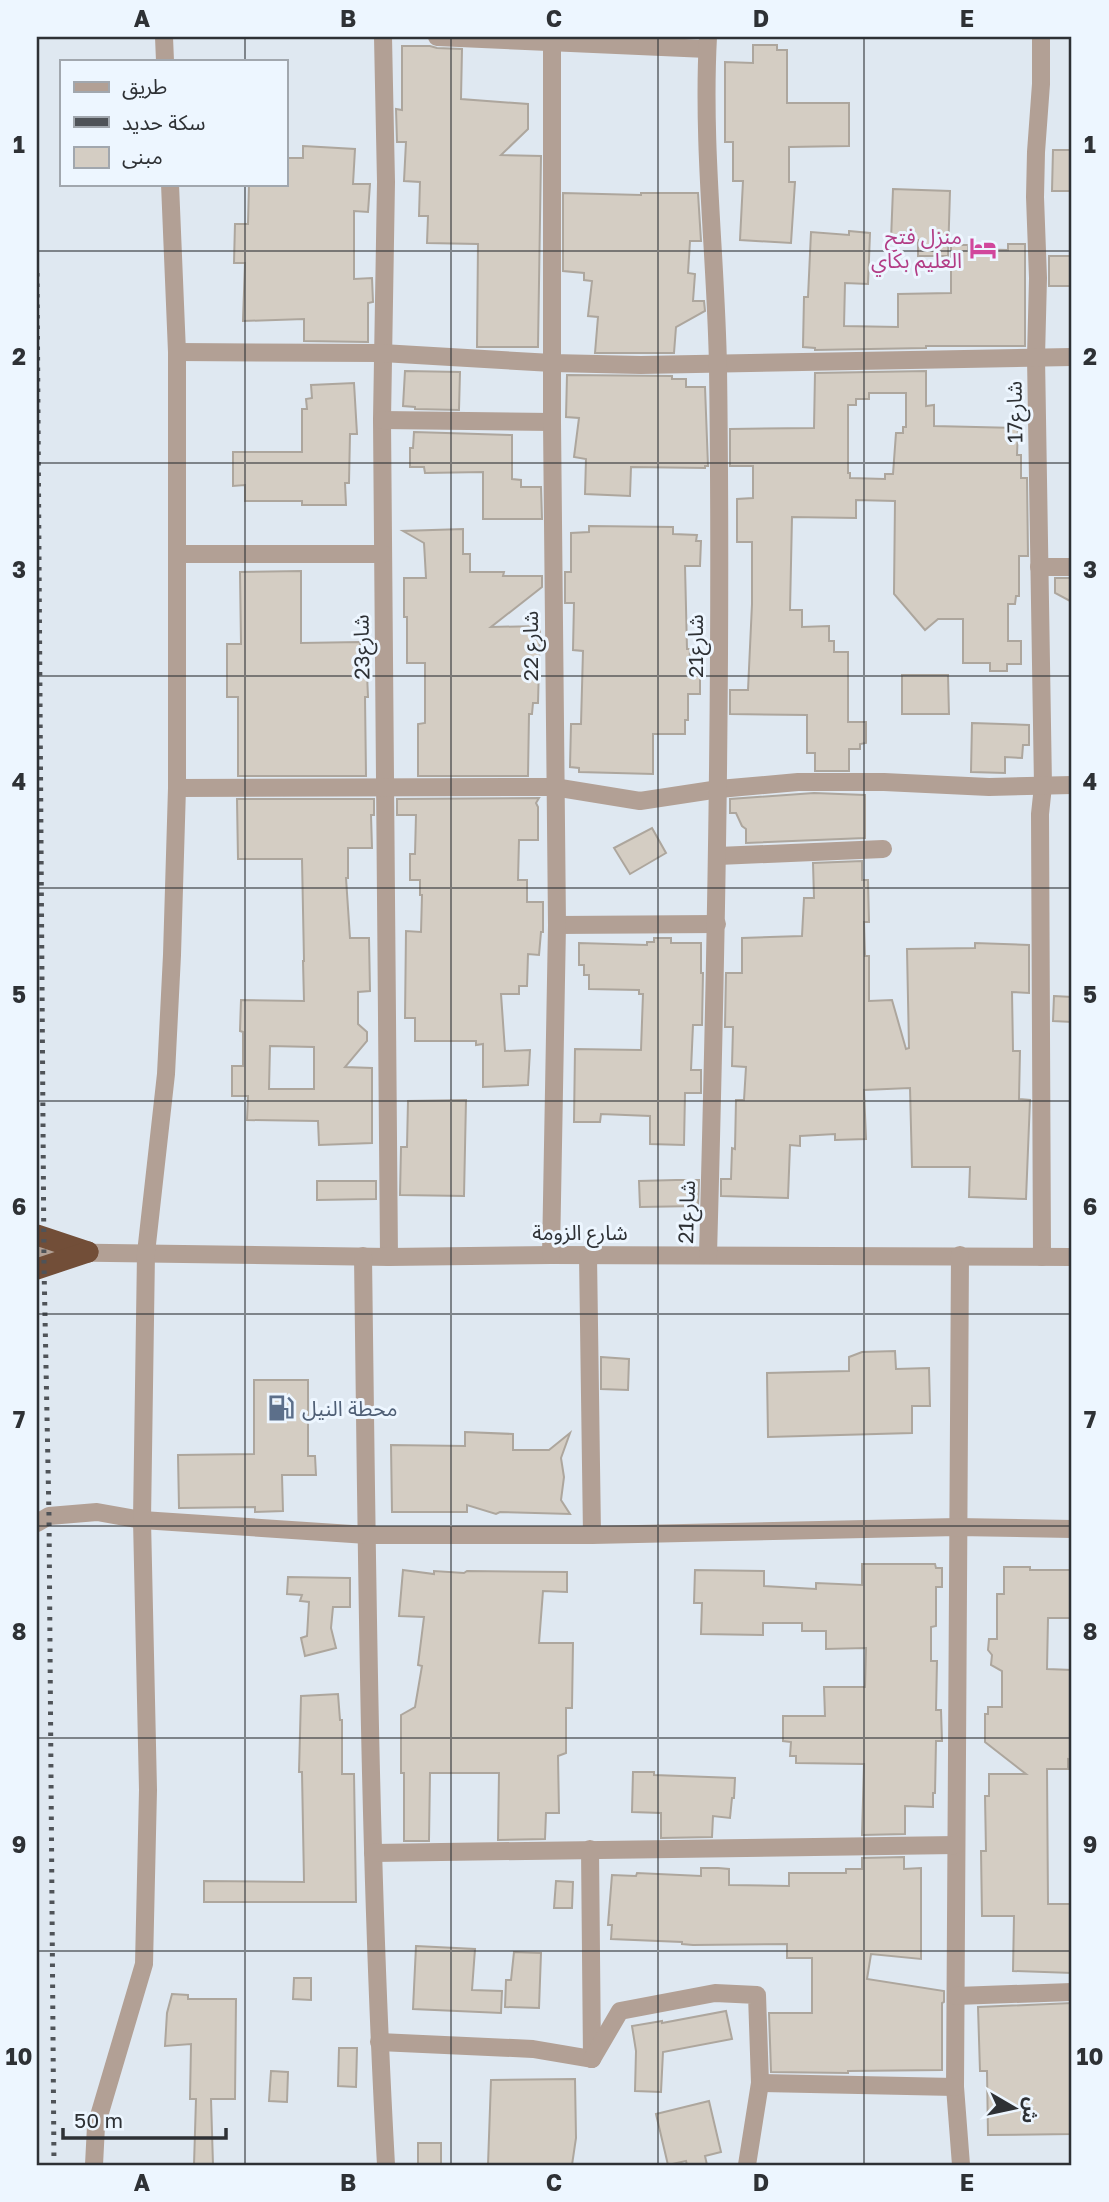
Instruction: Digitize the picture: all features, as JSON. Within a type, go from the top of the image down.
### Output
[{"type":"highway","points":[[37,1235],[88,1252]]},
{"type":"highway","points":[[37,1269],[88,1252]]},
{"type":"street","points":[[164,37],[165,60]]},
{"type":"street","name":"شارع23","points":[[383,37],[386,182],[382,420],[389,1257]]},
{"type":"street","points":[[437,37],[708,43]]},
{"type":"street","name":"شارع17","points":[[1041,37],[1035,197],[1043,786],[1040,814],[1042,1257]]},
{"type":"street","name":"شارع 22","points":[[551,1255],[556,925],[552,39]]},
{"type":"street","name":"شارع21","points":[[708,43],[706,150],[718,365],[719,789],[708,1255]]},
{"type":"street","points":[[94,2165],[96,2126],[144,1964],[148,1790],[142,1520],[146,1253],[166,1074],[177,788],[177,352],[170,186]]},
{"type":"street","points":[[177,352],[382,354],[552,363],[718,365],[1072,357]]},
{"type":"street","points":[[382,420],[552,422]]},
{"type":"street","points":[[177,554],[383,554]]},
{"type":"street","points":[[1039,567],[1072,567]]},
{"type":"street","points":[[177,788],[554,787],[639,801],[719,789],[798,782],[884,782],[989,787],[1072,785]]},
{"type":"street","points":[[718,856],[883,849]]},
{"type":"street","points":[[556,925],[717,925]]},
{"type":"street","name":"شارع الزومة","points":[[37,1252],[389,1257],[1072,1257]]},
{"type":"street","points":[[588,1255],[592,1535]]},
{"type":"street","points":[[960,1255],[955,2087],[961,2165]]},
{"type":"street","points":[[363,1256],[373,1853],[386,2165]]},
{"type":"street","points":[[37,1523],[49,1516],[97,1512],[142,1520],[367,1535],[592,1535],[957,1527],[1072,1529]]},
{"type":"street","points":[[373,1853],[956,1844]]},
{"type":"street","points":[[590,1849],[593,2059]]},
{"type":"street","points":[[956,1996],[1072,1992]]},
{"type":"street","points":[[593,2059],[620,2011],[715,1993],[757,1995],[760,2083],[747,2165]]},
{"type":"street","points":[[379,2042],[533,2049],[593,2059]]},
{"type":"street","points":[[760,2083],[955,2087]]},
{"type":"building","points":[[753,45],[777,45],[777,50],[787,50],[787,103],[849,103],[849,146],[789,147],[789,182],[795,182],[791,243],[740,240],[743,181],[733,181],[733,142],[725,142],[725,62],[753,63]]},
{"type":"building","points":[[402,46],[462,49],[461,99],[528,104],[528,129],[501,155],[541,156],[538,347],[477,347],[478,244],[427,243],[428,216],[419,216],[420,182],[404,181],[406,142],[397,142],[396,109],[402,110]]},
{"type":"building","points":[[303,146],[355,149],[353,184],[370,184],[368,212],[354,211],[354,279],[372,278],[373,302],[368,303],[368,342],[304,341],[304,319],[243,321],[245,263],[234,263],[235,224],[248,224],[249,186],[287,186],[287,158],[303,158]]},
{"type":"building","points":[[1053,150],[1072,150],[1072,191],[1052,191]]},
{"type":"building","points":[[893,189],[950,191],[948,256],[918,256],[918,240],[891,240]]},
{"type":"building","points":[[563,193],[698,193],[701,241],[690,241],[688,273],[695,274],[693,301],[704,301],[705,311],[676,327],[674,353],[595,353],[598,317],[588,316],[592,281],[584,280],[584,273],[563,271]]},
{"type":"building","points":[[849,231],[870,233],[868,284],[845,283],[844,326],[898,327],[898,294],[951,293],[951,245],[968,245],[968,249],[1008,250],[1008,244],[1025,244],[1025,346],[815,350],[803,347],[804,297],[808,297],[811,232],[849,235]]},
{"type":"building","points":[[1049,256],[1072,256],[1072,286],[1049,286]]},
{"type":"building","points":[[405,371],[460,372],[459,410],[415,409],[403,406]]},
{"type":"building","points":[[926,371],[926,406],[934,405],[934,426],[1018,428],[1017,455],[1021,455],[1021,478],[1027,478],[1028,556],[1019,556],[1019,596],[1016,596],[1015,604],[1008,604],[1008,641],[1021,641],[1021,664],[1007,664],[1007,671],[990,671],[990,663],[963,663],[963,619],[938,619],[925,630],[894,594],[895,501],[856,500],[856,518],[792,517],[790,610],[802,610],[802,627],[829,626],[829,641],[834,641],[834,652],[848,652],[848,722],[866,722],[866,743],[860,744],[860,749],[849,749],[849,771],[815,771],[815,753],[807,753],[807,715],[730,714],[730,690],[748,690],[752,542],[737,542],[737,499],[753,498],[753,466],[730,466],[730,429],[814,428],[815,373]],"holes":[[[869,393],[906,393],[906,427],[903,427],[903,433],[896,433],[893,474],[885,474],[885,479],[850,478],[848,405],[856,405],[856,399],[869,399]]]},
{"type":"building","points":[[567,375],[672,376],[672,379],[686,379],[686,387],[705,387],[708,466],[631,467],[630,496],[585,494],[586,459],[574,457],[579,418],[566,417]]},
{"type":"building","points":[[354,383],[357,434],[350,434],[349,483],[345,483],[346,505],[302,505],[302,501],[245,501],[245,485],[233,486],[233,452],[302,452],[302,409],[307,409],[306,399],[312,398],[311,385]]},
{"type":"building","points":[[414,432],[512,435],[512,479],[521,480],[521,487],[541,487],[542,519],[483,519],[483,472],[425,473],[424,467],[410,467],[410,448],[413,448]]},
{"type":"building","points":[[589,526],[673,527],[673,534],[697,535],[696,541],[701,541],[700,566],[685,566],[689,676],[700,676],[700,694],[688,694],[685,734],[653,734],[653,774],[579,772],[579,768],[570,767],[571,724],[581,724],[583,651],[573,650],[574,603],[565,603],[565,572],[571,572],[571,533],[589,532]]},
{"type":"building","points":[[463,529],[463,554],[470,554],[470,572],[504,572],[503,576],[542,576],[542,587],[491,627],[540,626],[538,703],[533,703],[532,714],[529,714],[528,776],[418,776],[418,724],[425,723],[425,663],[407,663],[404,578],[426,578],[424,543],[403,531]]},
{"type":"building","points":[[301,571],[301,643],[360,642],[360,674],[367,674],[366,776],[238,776],[238,697],[227,697],[227,644],[241,644],[240,572]]},
{"type":"building","points":[[1055,578],[1072,578],[1072,602],[1055,593]]},
{"type":"building","points":[[902,675],[948,675],[949,714],[902,714]]},
{"type":"building","points":[[972,723],[1029,725],[1029,745],[1023,745],[1022,758],[1005,757],[1005,773],[971,772]]},
{"type":"building","points":[[814,793],[865,795],[865,838],[746,843],[746,829],[736,813],[730,813],[730,799]]},
{"type":"building","points":[[539,798],[536,803],[538,840],[519,840],[518,880],[527,880],[527,902],[543,902],[543,932],[539,955],[528,954],[527,986],[519,986],[519,994],[501,994],[505,1051],[530,1050],[528,1085],[483,1087],[483,1044],[476,1045],[476,1041],[415,1041],[415,1018],[405,1018],[406,931],[421,932],[422,895],[420,880],[410,880],[410,854],[415,854],[416,815],[397,815],[397,799]]},
{"type":"building","points":[[237,799],[374,799],[374,815],[371,815],[372,848],[348,848],[346,878],[350,938],[369,938],[370,991],[358,992],[358,1024],[367,1032],[367,1041],[345,1067],[372,1068],[372,1143],[319,1145],[318,1121],[247,1120],[248,1096],[232,1096],[232,1066],[243,1066],[241,1000],[304,1001],[302,859],[238,859]],"holes":[[[270,1046],[314,1047],[314,1089],[269,1089]]]},
{"type":"building","points":[[652,828],[666,853],[630,874],[614,848]]},
{"type":"building","points":[[862,861],[862,880],[868,880],[869,922],[864,922],[865,956],[869,956],[869,1001],[892,1000],[906,1049],[909,1048],[907,949],[975,948],[975,943],[1029,945],[1029,993],[1012,992],[1013,1051],[1020,1051],[1019,1099],[1030,1100],[1026,1199],[969,1197],[970,1167],[912,1167],[910,1088],[864,1090],[866,1139],[835,1140],[835,1134],[800,1136],[800,1146],[790,1145],[788,1198],[721,1196],[721,1179],[731,1179],[736,1100],[744,1100],[746,1067],[732,1066],[733,1027],[725,1027],[726,973],[742,973],[742,938],[802,936],[804,898],[814,898],[813,863]]},
{"type":"building","points":[[654,938],[671,938],[671,943],[701,943],[702,1025],[693,1025],[691,1070],[701,1070],[701,1093],[685,1093],[684,1145],[650,1144],[650,1116],[601,1114],[600,1122],[574,1122],[575,1049],[641,1050],[643,994],[639,994],[639,990],[589,989],[589,975],[584,975],[584,965],[579,965],[579,943],[647,945],[647,942],[654,942]]},
{"type":"building","points":[[1054,996],[1072,997],[1072,1022],[1053,1021]]},
{"type":"building","points":[[466,1100],[464,1196],[400,1195],[401,1147],[407,1147],[408,1101]]},
{"type":"building","points":[[699,1180],[698,1206],[640,1207],[639,1181]]},
{"type":"building","points":[[317,1181],[376,1181],[376,1199],[317,1200]]},
{"type":"building","points":[[895,1351],[896,1369],[929,1368],[930,1406],[912,1406],[912,1433],[768,1437],[767,1373],[849,1371],[849,1357],[862,1352]]},
{"type":"building","points":[[601,1357],[629,1359],[628,1390],[601,1389]]},
{"type":"building","points":[[254,1380],[308,1380],[308,1456],[315,1456],[316,1475],[282,1475],[283,1511],[255,1512],[255,1507],[179,1508],[178,1455],[254,1454]]},
{"type":"building","points":[[465,1432],[513,1434],[513,1450],[549,1450],[570,1433],[561,1458],[564,1477],[561,1500],[570,1514],[496,1514],[467,1505],[467,1512],[392,1512],[391,1445],[465,1446]]},
{"type":"building","points":[[862,1564],[935,1564],[936,1568],[942,1568],[942,1587],[936,1587],[936,1626],[931,1627],[931,1661],[937,1661],[936,1710],[941,1710],[942,1741],[936,1741],[935,1793],[933,1807],[905,1806],[905,1834],[862,1835],[864,1764],[796,1763],[796,1756],[790,1756],[791,1742],[783,1741],[783,1716],[825,1716],[824,1687],[865,1687],[866,1648],[826,1649],[826,1631],[802,1631],[802,1623],[763,1623],[763,1635],[701,1634],[702,1603],[694,1603],[695,1570],[764,1571],[764,1586],[816,1589],[816,1583],[862,1585]]},
{"type":"building","points":[[1004,1567],[1072,1570],[1072,1618],[1048,1618],[1047,1669],[1072,1670],[1072,1760],[1068,1759],[1068,1769],[1047,1769],[1048,1904],[1072,1904],[1072,1973],[1013,1971],[1014,1916],[982,1916],[981,1851],[986,1851],[985,1796],[989,1796],[989,1774],[1026,1774],[985,1742],[985,1714],[988,1714],[988,1707],[1002,1707],[1002,1671],[991,1665],[992,1655],[988,1650],[989,1639],[997,1639],[997,1594],[1004,1594]]},
{"type":"building","points":[[403,1570],[434,1574],[434,1571],[567,1572],[567,1592],[543,1591],[539,1643],[573,1643],[572,1708],[566,1708],[566,1753],[558,1756],[559,1813],[546,1813],[545,1839],[498,1840],[499,1773],[430,1773],[429,1841],[404,1841],[401,1715],[415,1707],[422,1666],[418,1665],[424,1617],[399,1616]]},
{"type":"building","points":[[288,1577],[350,1578],[350,1607],[333,1607],[331,1628],[336,1648],[305,1656],[301,1638],[307,1636],[309,1602],[300,1601],[302,1595],[287,1594]]},
{"type":"building","points":[[338,1694],[342,1720],[342,1774],[354,1774],[356,1902],[204,1902],[204,1881],[304,1882],[302,1772],[299,1772],[301,1696]]},
{"type":"building","points":[[633,1772],[735,1778],[730,1818],[713,1816],[712,1837],[661,1838],[661,1813],[632,1812]]},
{"type":"building","points":[[904,1857],[904,1869],[921,1868],[921,1959],[871,1954],[867,1979],[944,1991],[942,2070],[771,2072],[769,2013],[812,2013],[812,1958],[787,1958],[787,1944],[693,1945],[682,1942],[611,1939],[612,1925],[608,1925],[612,1875],[636,1876],[637,1873],[701,1876],[701,1868],[718,1868],[729,1869],[729,1885],[789,1886],[789,1873],[846,1873],[846,1869],[862,1869],[862,1858]]},
{"type":"building","points":[[556,1881],[573,1882],[572,1908],[554,1908]]},
{"type":"building","points":[[416,1946],[475,1949],[472,1990],[502,1991],[501,2013],[413,2009]]},
{"type":"building","points":[[514,1952],[541,1953],[539,2008],[505,2007],[506,1980],[511,1980]]},
{"type":"building","points":[[294,1978],[311,1978],[311,2000],[293,1999]]},
{"type":"building","points":[[172,1994],[188,1995],[188,1999],[236,1999],[235,2099],[211,2099],[213,2165],[194,2165],[196,2099],[190,2099],[191,2044],[165,2046],[167,2013]]},
{"type":"building","points":[[1072,2003],[1072,2134],[988,2135],[987,2071],[980,2071],[978,2007]]},
{"type":"building","points":[[726,2011],[732,2039],[663,2052],[661,2092],[635,2091],[636,2051],[632,2026]]},
{"type":"building","points":[[339,2048],[357,2048],[356,2087],[338,2086]]},
{"type":"building","points":[[271,2071],[288,2072],[287,2102],[269,2101]]},
{"type":"building","points":[[575,2079],[576,2138],[572,2165],[488,2165],[491,2080]]},
{"type":"building","points":[[709,2101],[721,2152],[705,2156],[707,2165],[687,2165],[686,2161],[668,2165],[656,2114]]},
{"type":"building","points":[[418,2143],[441,2143],[441,2165],[418,2165]]},
{"type":"railway","points":[[37,273],[54,2165]]},
{"type":"place","name":"منزل فتح العليم بكاي","points":[[983,248]]},
{"type":"place","name":"محطة النيل","points":[[281,1408]]}]
